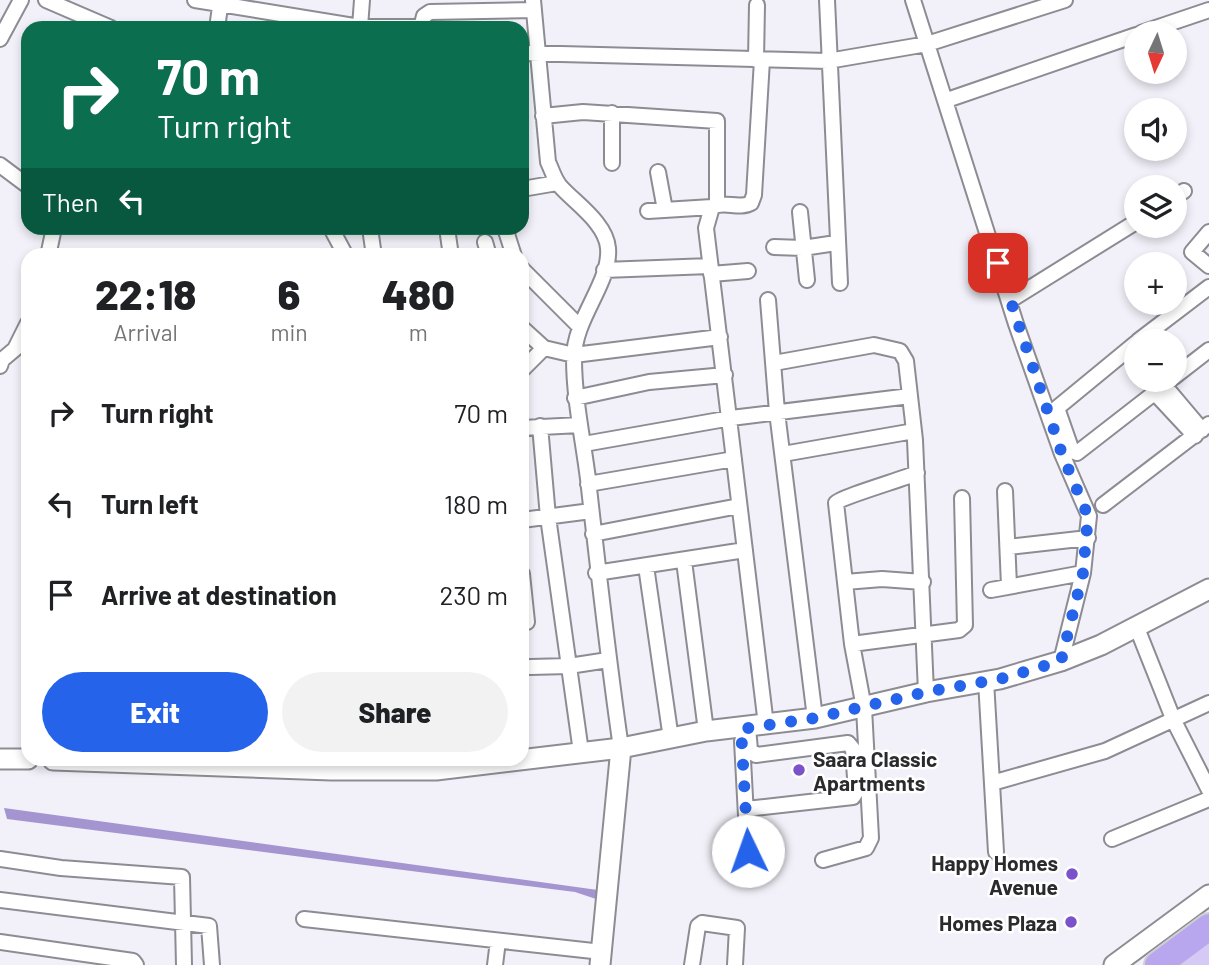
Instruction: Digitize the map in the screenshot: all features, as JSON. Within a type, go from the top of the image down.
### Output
[{"type":"highway","points":[[1151,960],[1209,925]]},
{"type":"highway","points":[[1186,965],[1209,947]]},
{"type":"main road","points":[[529,758],[621,748],[706,731],[815,718],[986,681],[1061,661],[1138,628],[1209,589]]},
{"type":"main road","points":[[601,959],[621,748]]},
{"type":"main road","points":[[0,759],[21,759]]},
{"type":"main road","points":[[219,766],[331,770],[436,770],[468,766]]},
{"type":"main road","points":[[1114,965],[1151,960],[1209,895]]},
{"type":"main road","points":[[1195,965],[1209,955]]},
{"type":"street","points":[[0,39],[4,21],[21,0]]},
{"type":"street","points":[[46,0],[95,21]]},
{"type":"street","points":[[195,0],[325,21]]},
{"type":"street","points":[[360,21],[362,0]]},
{"type":"street","points":[[827,0],[836,243],[840,283]]},
{"type":"street","points":[[913,0],[1009,301],[1062,454],[1088,516],[1083,573],[1061,661]]},
{"type":"street","points":[[529,53],[828,61],[926,44],[1065,0]]},
{"type":"street","points":[[219,21],[221,3]]},
{"type":"street","points":[[423,21],[424,16],[430,12],[533,5],[548,162],[557,183],[600,228],[608,247],[604,270],[578,325],[574,355],[575,398],[584,444],[596,573],[621,748]]},
{"type":"street","points":[[648,211],[745,206],[754,195],[759,60],[757,5]]},
{"type":"street","points":[[1176,21],[1209,10]]},
{"type":"street","points":[[947,100],[1124,39]]},
{"type":"street","points":[[543,116],[612,113],[717,121],[714,206],[706,228],[745,550],[752,727],[746,809],[749,872]]},
{"type":"street","points":[[612,113],[612,163]]},
{"type":"street","points":[[0,165],[21,181]]},
{"type":"street","points":[[658,172],[665,210]]},
{"type":"street","points":[[529,188],[557,183]]},
{"type":"street","points":[[800,212],[807,281]]},
{"type":"street","points":[[1009,301],[1124,229]]},
{"type":"street","points":[[1209,232],[1192,252],[1209,266]]},
{"type":"street","points":[[774,247],[803,248],[836,243]]},
{"type":"street","points":[[604,270],[748,271]]},
{"type":"street","points":[[529,277],[578,325]]},
{"type":"street","points":[[1154,329],[1209,286]]},
{"type":"street","points":[[768,300],[777,412],[815,718]]},
{"type":"street","points":[[529,334],[544,348],[574,355],[720,337]]},
{"type":"street","points":[[0,366],[2,360],[15,349],[21,337]]},
{"type":"street","points":[[774,363],[874,345],[900,351],[906,361],[917,473],[926,692]]},
{"type":"street","points":[[529,363],[544,348]]},
{"type":"street","points":[[1187,367],[1209,350]]},
{"type":"street","points":[[1124,353],[1057,408],[1072,451],[1077,453],[1155,392]]},
{"type":"street","points":[[575,398],[649,382],[725,375]]},
{"type":"street","points":[[1103,505],[1202,430],[1173,392]]},
{"type":"street","points":[[584,444],[731,418],[910,396]]},
{"type":"street","points":[[529,427],[580,425]]},
{"type":"street","points":[[540,426],[548,517],[581,752]]},
{"type":"street","points":[[783,454],[914,431]]},
{"type":"street","points":[[588,484],[734,459]]},
{"type":"street","points":[[823,860],[866,848],[870,842],[864,708],[852,644],[836,503],[841,497],[869,492],[917,473]]},
{"type":"street","points":[[1005,491],[1009,586]]},
{"type":"street","points":[[852,644],[959,630],[967,618],[962,498]]},
{"type":"street","points":[[593,534],[739,506]]},
{"type":"street","points":[[529,519],[591,511]]},
{"type":"street","points":[[1009,547],[1088,538]]},
{"type":"street","points":[[596,573],[745,550]]},
{"type":"street","points":[[684,561],[706,731]]},
{"type":"street","points":[[646,566],[671,738]]},
{"type":"street","points":[[990,590],[1083,573]]},
{"type":"street","points":[[845,582],[882,579],[923,582]]},
{"type":"street","points":[[1138,628],[1174,721],[1209,790]]},
{"type":"street","points":[[530,667],[569,666],[608,660]]},
{"type":"street","points":[[986,681],[996,852]]},
{"type":"street","points":[[992,783],[1105,751],[1209,703]]},
{"type":"street","points":[[746,809],[853,797],[856,792],[853,749],[848,743],[757,755],[750,750],[752,727]]},
{"type":"street","points":[[1112,839],[1209,799]]},
{"type":"street","points":[[0,859],[61,868],[182,877],[184,965]]},
{"type":"street","points":[[0,900],[183,925],[209,926],[212,965]]},
{"type":"street","points":[[304,919],[498,941],[601,959]]},
{"type":"street","points":[[692,965],[698,926],[702,923],[737,929],[735,965]]},
{"type":"street","points":[[495,965],[498,941]]},
{"type":"street","points":[[0,942],[96,960],[133,961],[136,965]]},
{"type":"shaded area","points":[[4,808],[605,891],[605,902],[575,892],[7,819]]},
{"type":"place","name":"Saara Classic Apartments","points":[[799,770]]},
{"type":"place","name":"Happy Homes Avenue","points":[[1072,874]]},
{"type":"place","name":"Homes Plaza","points":[[1071,922]]},
{"type":"route","points":[[748,851],[741,729],[864,708],[926,692],[1000,679],[1061,661],[1083,573],[1088,516],[1062,454],[1016,324],[998,263]]}]
